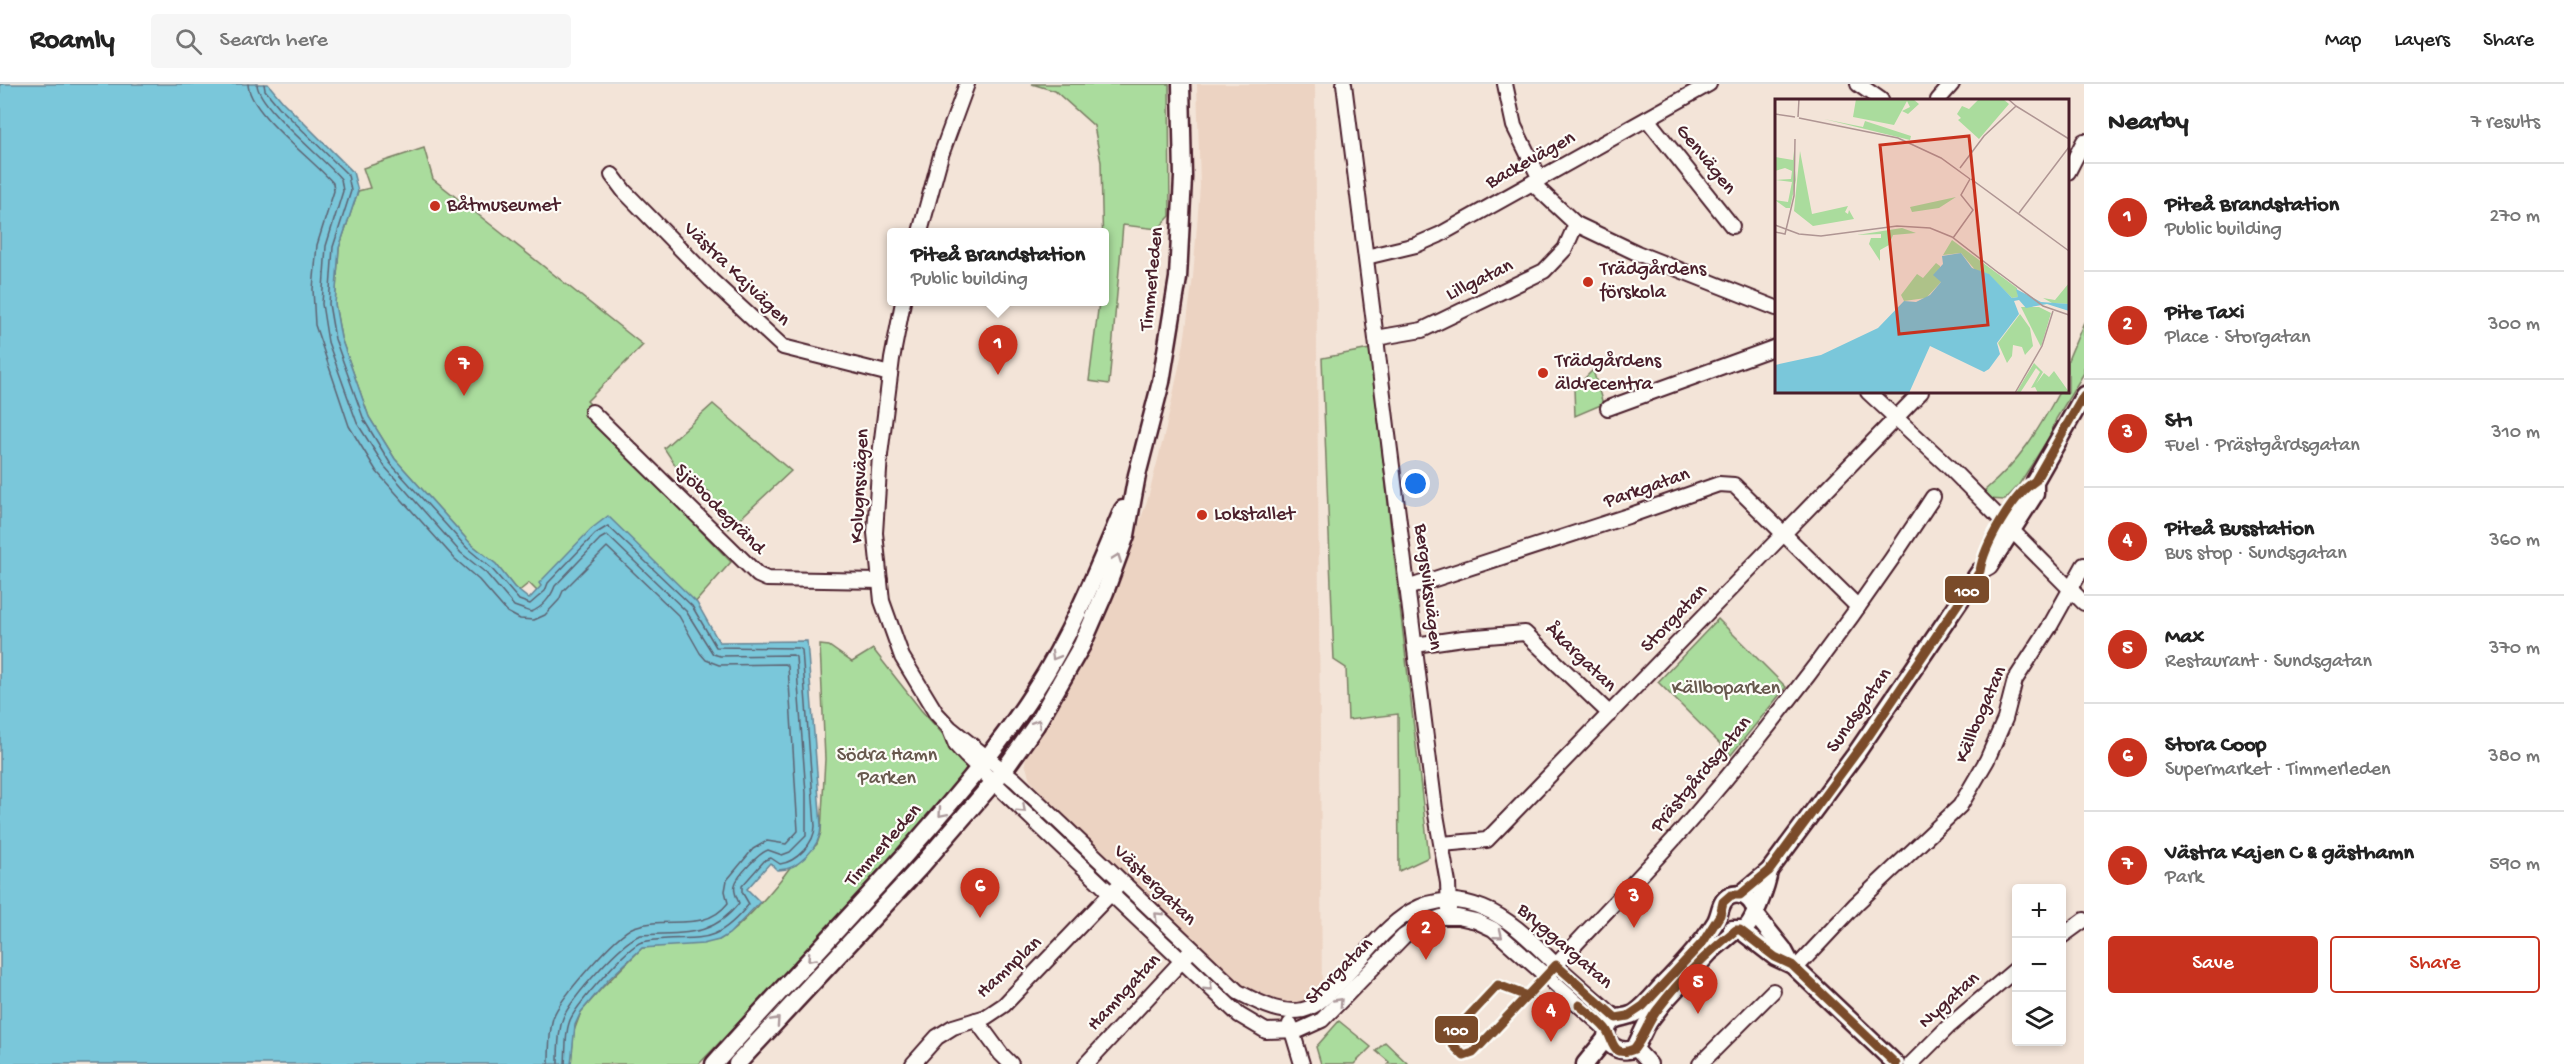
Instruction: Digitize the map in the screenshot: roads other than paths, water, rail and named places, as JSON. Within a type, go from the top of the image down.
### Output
[{"type":"main road","name":"Timmerleden","points":[[737,1064],[922,865],[999,776],[1036,725],[1082,645],[1126,535],[1137,475],[1161,382],[1178,278],[1183,177],[1181,84]]},
{"type":"main road","name":"Sundsgatan","points":[[1585,1064],[1614,1025],[1643,1006],[1703,942],[1720,915],[1723,902],[1731,895],[1740,895],[1769,871],[1870,734],[1980,571],[1989,566],[2007,527],[2035,494],[2035,481],[2084,395]]},
{"type":"main road","name":"Timmerleden","points":[[714,1064],[878,885],[984,763],[1035,691],[1062,644],[1095,575],[1137,475]]},
{"type":"main road","name":"Sundsgatan","points":[[1608,1064],[1641,1040],[1642,1032],[1671,995],[1710,952],[1738,930],[1748,927],[1764,891],[1769,871]]},
{"type":"main road","points":[[1740,895],[1751,901],[1755,912],[1794,967],[1896,1064]]},
{"type":"main road","points":[[1720,915],[1724,923],[1794,967]]},
{"type":"main road","points":[[1628,1049],[1613,1047],[1614,1025],[1639,1023],[1642,1032]]},
{"type":"street","points":[[921,228],[941,156],[967,84]]},
{"type":"street","name":"Bergsviksvägen","points":[[1344,84],[1435,809],[1449,900],[1447,917]]},
{"type":"street","points":[[1505,84],[1514,126],[1536,181],[1576,224],[1637,252],[1775,308]]},
{"type":"street","name":"Backevägen","points":[[1366,257],[1416,245],[1709,84]]},
{"type":"street","points":[[1858,84],[1880,99]]},
{"type":"street","points":[[1939,99],[1952,84]]},
{"type":"street","name":"Genvägen","points":[[1647,119],[1732,226]]},
{"type":"street","points":[[2069,168],[2084,141]]},
{"type":"street","name":"Västra Kajvägen","points":[[612,175],[624,191],[711,280],[783,347],[890,374]]},
{"type":"street","name":"Lillgatan","points":[[1376,338],[1422,330],[1544,271],[1565,249],[1576,224]]},
{"type":"street","name":"Kolugnsvägen","points":[[902,306],[890,374],[880,455],[875,533],[882,601],[902,657],[936,713],[984,763]]},
{"type":"street","points":[[1608,408],[1775,347]]},
{"type":"street","points":[[1869,393],[2084,603]]},
{"type":"street","name":"Storgatan","points":[[1442,844],[1487,840],[1920,393]]},
{"type":"street","name":"Sjöbodegränd","points":[[592,412],[758,575],[767,579],[880,581]]},
{"type":"street","name":"Parkgatan","points":[[1407,588],[1719,484],[1734,484],[1785,532],[1858,607]]},
{"type":"street","name":"Prästgårdsgatan","points":[[1546,976],[1696,815],[1788,703],[1899,551],[1933,497]]},
{"type":"street","name":"Källbogatan","points":[[1794,967],[1856,904],[1960,806],[1987,760],[2000,729],[2015,680],[2084,565]]},
{"type":"street","name":"Åkargatan","points":[[1414,645],[1525,633],[1610,714]]},
{"type":"street","name":"Västergatan","points":[[984,763],[1122,882],[1238,992],[1265,1007],[1287,1011]]},
{"type":"street","name":"Västergatan","points":[[999,776],[1112,892],[1239,1015],[1266,1031],[1291,1031]]},
{"type":"street","name":"Hamnplan","points":[[913,1064],[937,1037],[953,1027],[986,1017],[1004,1005],[1122,882]]},
{"type":"street","name":"Storgatan","points":[[1287,1011],[1310,1008],[1334,988],[1393,924],[1409,912],[1423,904],[1449,900]]},
{"type":"street","name":"Bryggargatan","points":[[1449,900],[1469,903],[1504,919],[1556,965],[1614,1025]]},
{"type":"street","name":"Storgatan","points":[[1291,1031],[1300,1030],[1322,1020],[1404,936],[1424,923],[1447,917]]},
{"type":"street","name":"Bryggargatan","points":[[1447,917],[1466,918],[1485,925],[1546,976],[1614,1025]]},
{"type":"street","points":[[2066,933],[2084,920]]},
{"type":"street","name":"Hamngatan","points":[[1086,1064],[1192,949]]},
{"type":"street","name":"Nygatan","points":[[1914,1061],[1948,1027],[2012,972]]},
{"type":"street","points":[[1700,1064],[1773,991]]},
{"type":"street","points":[[1287,1011],[1302,1064]]},
{"type":"street","points":[[976,1020],[1011,1064]]},
{"type":"street","points":[[1628,1049],[1650,1064]]},
{"type":"water","points":[[0,84],[268,84],[353,172],[358,191],[339,248],[335,304],[341,338],[369,417],[395,459],[471,544],[496,564],[514,587],[529,599],[541,586],[539,583],[591,529],[608,516],[697,603],[719,642],[807,641],[821,826],[817,842],[807,856],[792,866],[777,870],[770,863],[747,889],[760,902],[729,934],[719,940],[703,944],[642,948],[608,980],[581,1012],[575,1025],[571,1064],[0,1064]]},
{"type":"place","name":"Båtmuseumet","points":[[435,206]]},
{"type":"place","name":"Trädgårdens förskola","points":[[1588,282]]},
{"type":"place","name":"Trädgårdens äldrecentra","points":[[1543,373]]},
{"type":"place","name":"Piteå Brandstation","points":[[998,375]]},
{"type":"place","name":"Västra Kajen C & gästhamn","points":[[464,396]]},
{"type":"place","name":"Lokstallet","points":[[1202,515]]},
{"type":"place","name":"Stora Coop","points":[[980,918]]},
{"type":"place","name":"St1","points":[[1634,928]]},
{"type":"place","name":"Pite Taxi","points":[[1426,960]]},
{"type":"place","name":"Max","points":[[1698,1014]]},
{"type":"place","name":"Piteå Busstation","points":[[1551,1042]]},
{"type":"park label","name":"Källboparken","points":[[1726,689]]},
{"type":"park label","name":"Södra Hamn Parken","points":[[887,768]]}]
